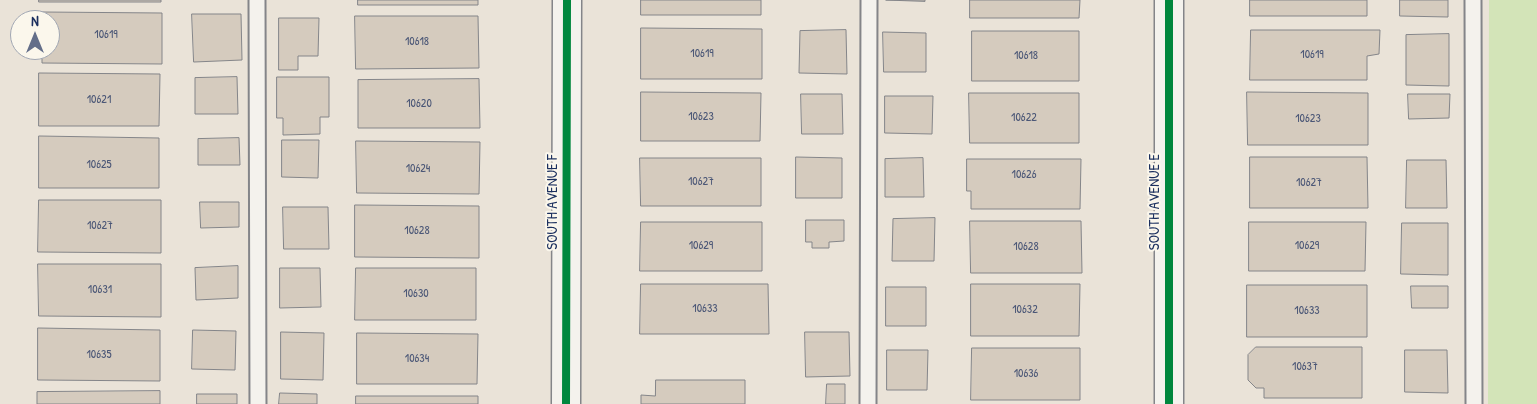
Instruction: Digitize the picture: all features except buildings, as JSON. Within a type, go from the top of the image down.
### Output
[{"type":"street","name":"SOUTH AVENUE F","points":[[566,404],[567,0]]},
{"type":"street","name":"SOUTH AVENUE E","points":[[1169,0],[1169,404]]},
{"type":"lane","points":[[257,0],[258,404]]},
{"type":"lane","points":[[868,0],[868,404]]},
{"type":"lane","points":[[1473,0],[1474,404]]},
{"type":"green space","points":[[1489,0],[1537,0],[1537,404],[1488,404]]},
{"type":"cycle path","points":[[566,404],[567,0]]},
{"type":"cycle path","points":[[1169,0],[1169,404]]}]
